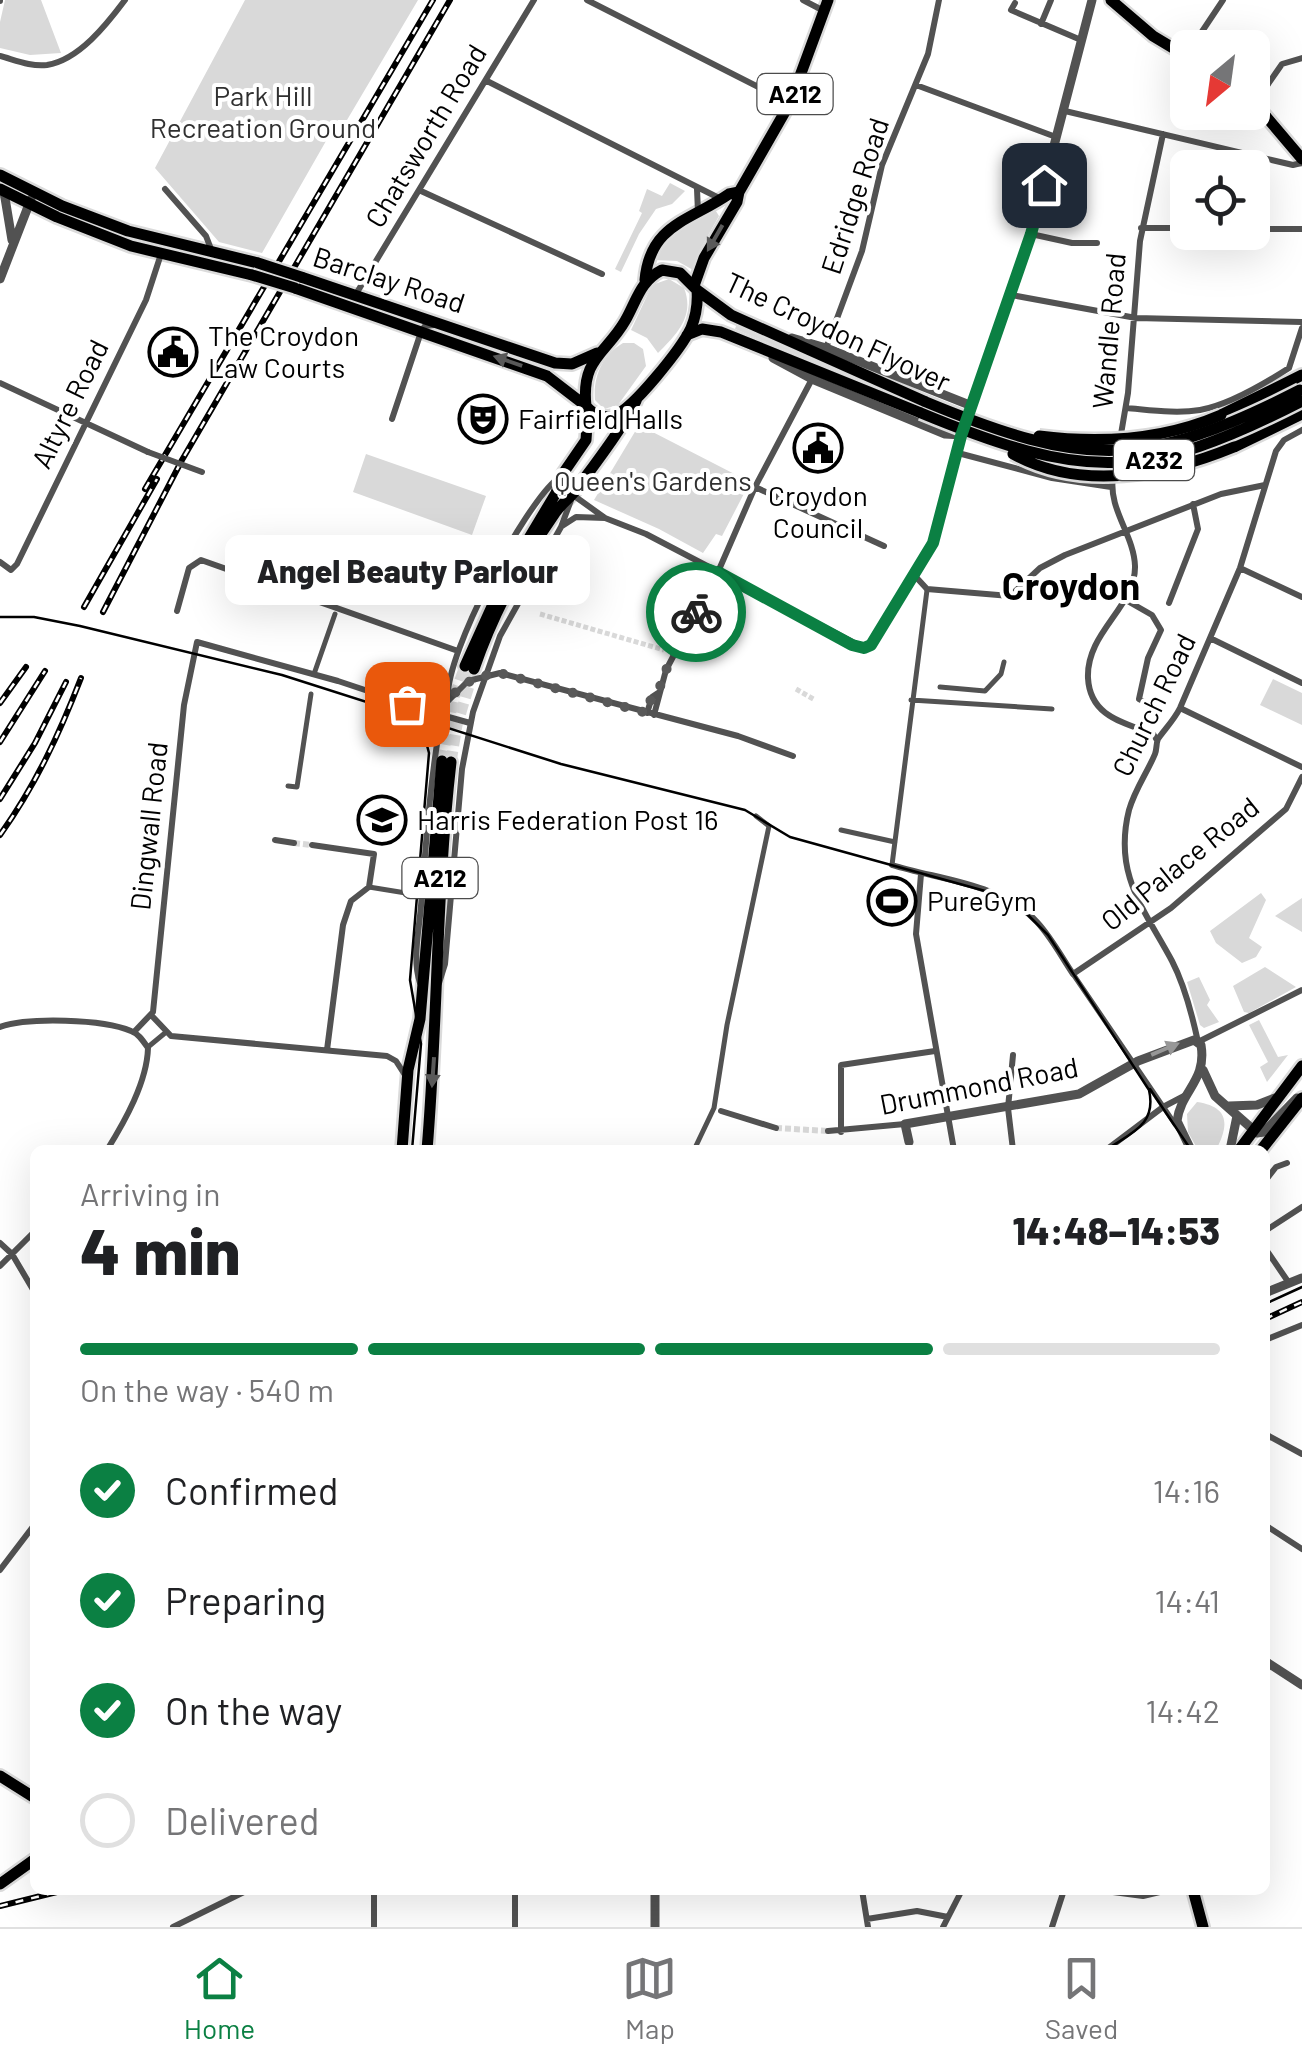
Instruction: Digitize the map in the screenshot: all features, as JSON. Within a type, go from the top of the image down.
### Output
[{"type":"main road","points":[[1111,0],[1153,36],[1170,44]]},
{"type":"main road","name":"A212","points":[[696,288],[704,258],[790,103],[826,6]]},
{"type":"main road","points":[[1270,121],[1302,161]]},
{"type":"main road","points":[[0,176],[31,198]]},
{"type":"main road","points":[[2,190],[93,219],[161,248]]},
{"type":"main road","points":[[475,670],[496,594],[556,493],[562,475],[586,440],[586,385],[597,353],[621,327],[662,235],[738,192]]},
{"type":"main road","name":"Barclay Road","points":[[161,248],[212,250],[255,269]]},
{"type":"main road","name":"Barclay Road","points":[[161,248],[356,294],[559,364],[572,364],[597,353]]},
{"type":"main road","points":[[475,670],[514,581],[557,510],[573,494],[626,421],[640,394],[687,335],[696,314],[696,288],[684,275],[672,270],[662,270],[645,280]]},
{"type":"main road","name":"Barclay Road","points":[[298,282],[421,332],[547,376],[587,408]]},
{"type":"main road","name":"The Croydon Flyover","points":[[696,288],[722,310],[997,443],[1070,461],[1144,462],[1216,443],[1302,402]]},
{"type":"main road","name":"The Croydon Flyover","points":[[687,335],[702,329],[714,330],[924,407],[1015,436],[1088,451],[1151,448],[1214,430],[1302,388]]},
{"type":"main road","points":[[1015,436],[1139,438],[1180,430],[1221,415],[1302,375]]},
{"type":"main road","points":[[587,408],[598,416],[614,416],[640,394]]},
{"type":"main road","points":[[997,443],[1018,457],[1048,468],[1104,476],[1170,468],[1234,447],[1302,414]]},
{"type":"main road","name":"A212","points":[[402,1145],[407,1082],[428,992],[447,762]]},
{"type":"main road","name":"A212","points":[[427,1145],[434,1054],[428,992]]},
{"type":"main road","points":[[1241,1145],[1302,1066]]},
{"type":"main road","points":[[1265,1145],[1302,1096]]},
{"type":"main road","points":[[0,1776],[30,1795]]},
{"type":"main road","points":[[0,1884],[30,1863]]},
{"type":"main road","points":[[1194,1895],[1202,1927]]},
{"type":"street","points":[[0,56],[34,64],[62,60],[86,42],[125,0]]},
{"type":"street","name":"Chatsworth Road","points":[[356,294],[534,0]]},
{"type":"street","points":[[588,0],[790,103]]},
{"type":"street","points":[[803,0],[826,6]]},
{"type":"street","name":"Edridge Road","points":[[826,348],[862,251],[882,165],[932,42],[938,0]]},
{"type":"street","points":[[1041,24],[1051,0]]},
{"type":"street","points":[[407,704],[446,702],[475,670],[561,526],[573,494],[604,518],[646,534],[860,648],[871,645],[933,543],[961,436],[1031,234],[1092,0]]},
{"type":"street","points":[[1203,30],[1223,0]]},
{"type":"street","points":[[1015,4],[1011,10],[1082,41]]},
{"type":"street","points":[[1270,80],[1282,64],[1302,58]]},
{"type":"street","points":[[487,81],[721,199]]},
{"type":"street","points":[[916,85],[1057,137]]},
{"type":"street","points":[[1065,111],[1292,165],[1302,161]]},
{"type":"street","name":"Wandle Road","points":[[1124,599],[1136,567],[1111,488],[1126,408],[1142,228],[1163,134]]},
{"type":"street","points":[[697,188],[698,212]]},
{"type":"street","points":[[165,189],[206,236],[212,250]]},
{"type":"street","points":[[2,190],[8,201],[12,243]]},
{"type":"street","points":[[420,191],[602,274]]},
{"type":"street","points":[[0,280],[31,198]]},
{"type":"street","points":[[1142,228],[1170,228]]},
{"type":"street","points":[[1270,229],[1302,229]]},
{"type":"street","points":[[1031,234],[1072,243],[1097,243]]},
{"type":"street","name":"Altyre Road","points":[[0,562],[12,570],[146,300],[161,248]]},
{"type":"street","points":[[1010,294],[1136,318],[1302,325],[1293,363],[1286,371],[1203,410],[1126,408]]},
{"type":"street","points":[[370,299],[418,324],[421,332]]},
{"type":"street","points":[[392,419],[421,332],[425,326],[446,324]]},
{"type":"street","points":[[773,335],[826,348],[972,406]]},
{"type":"street","points":[[758,348],[812,378],[945,434],[961,436]]},
{"type":"street","points":[[651,714],[666,670],[812,378]]},
{"type":"street","points":[[0,383],[148,452],[202,472]]},
{"type":"street","name":"Church Road","points":[[1198,1042],[1180,978],[1130,883],[1126,841],[1129,812],[1154,756],[1157,740],[1163,737],[1180,708],[1212,639],[1281,443],[1302,430]]},
{"type":"street","points":[[958,453],[1031,473],[1111,488]]},
{"type":"street","points":[[475,670],[460,790],[446,964],[428,992],[416,971],[432,772],[448,686],[458,652],[501,562],[547,487],[562,475]]},
{"type":"street","points":[[915,576],[928,589],[1010,596],[1046,564],[1192,504],[1266,485]]},
{"type":"street","points":[[755,487],[884,546]]},
{"type":"street","points":[[1170,604],[1198,530],[1192,504]]},
{"type":"street","points":[[561,526],[576,517],[604,518]]},
{"type":"street","points":[[177,612],[192,564],[201,560],[458,652]]},
{"type":"street","points":[[1240,568],[1302,597]]},
{"type":"street","points":[[1179,581],[1190,585]]},
{"type":"street","points":[[928,589],[892,864],[1008,900],[1038,924],[1188,1145]]},
{"type":"street","points":[[1157,740],[1153,734],[1106,714],[1092,702],[1089,692],[1090,654],[1124,599],[1152,616],[1161,630],[1148,658],[1139,699],[1159,709]]},
{"type":"street","points":[[335,614],[314,674],[470,724]]},
{"type":"street","points":[[1212,639],[1302,684]]},
{"type":"street","name":"Dingwall Road","points":[[152,1016],[184,706],[198,642],[314,674]]},
{"type":"street","points":[[986,706],[985,691],[1000,674],[1004,662]]},
{"type":"street","points":[[475,670],[500,673],[738,736],[793,756]]},
{"type":"street","points":[[940,687],[985,691]]},
{"type":"street","points":[[946,703],[950,688]]},
{"type":"street","points":[[288,786],[296,787],[310,694]]},
{"type":"street","points":[[911,700],[1052,709]]},
{"type":"street","points":[[1180,708],[1302,766]]},
{"type":"street","name":"Old Palace Road","points":[[1073,974],[1170,908],[1286,808],[1302,777]]},
{"type":"street","points":[[697,1145],[718,1109],[727,1025],[769,826],[756,816]]},
{"type":"street","points":[[841,830],[895,842]]},
{"type":"street","points":[[275,840],[294,843]]},
{"type":"street","points":[[312,845],[374,854],[369,887],[352,902],[342,925],[328,1050]]},
{"type":"street","points":[[921,874],[916,934],[953,1145]]},
{"type":"street","points":[[369,887],[412,894]]},
{"type":"street","points":[[1302,990],[1198,1042],[1203,1050],[1206,1080],[1215,1096],[1252,1129],[1264,1132],[1302,1096]]},
{"type":"street","points":[[134,1032],[152,1016],[171,1036],[393,1058],[407,1082]]},
{"type":"street","points":[[0,1027],[36,1020],[100,1026],[134,1032],[148,1048]]},
{"type":"street","points":[[110,1145],[130,1108],[148,1048],[165,1033]]},
{"type":"street","name":"Drummond Road","points":[[828,1132],[948,1118],[1079,1094],[1185,1041],[1198,1042]]},
{"type":"street","points":[[841,1132],[840,1065],[935,1051]]},
{"type":"street","points":[[1012,1145],[1008,1108],[1013,1055]]},
{"type":"street","points":[[1180,1130],[1177,1117],[1202,1062]]},
{"type":"street","points":[[1113,1145],[1163,1107],[1188,1094],[1215,1096]]},
{"type":"street","points":[[1229,1106],[1257,1105],[1275,1098]]},
{"type":"street","points":[[718,1109],[776,1128]]},
{"type":"street","points":[[1231,1145],[1237,1116]]},
{"type":"street","points":[[905,1124],[908,1142]]},
{"type":"street","points":[[1270,1175],[1280,1164],[1287,1163]]},
{"type":"street","points":[[1270,1227],[1302,1207]]},
{"type":"street","points":[[0,1266],[30,1236]]},
{"type":"street","points":[[0,1243],[12,1254],[30,1285]]},
{"type":"street","points":[[1270,1255],[1289,1283]]},
{"type":"street","points":[[1270,1291],[1302,1278]]},
{"type":"street","points":[[1270,1338],[1302,1325]]},
{"type":"street","points":[[1270,1437],[1302,1454]]},
{"type":"street","points":[[1270,1529],[1302,1549]]},
{"type":"street","points":[[0,1570],[30,1533]]},
{"type":"street","points":[[1270,1664],[1302,1685]]},
{"type":"street","points":[[172,1927],[189,1923],[239,1895]]},
{"type":"street","points":[[374,1895],[374,1927]]},
{"type":"street","points":[[515,1895],[515,1927]]},
{"type":"street","points":[[655,1895],[655,1927]]},
{"type":"street","points":[[863,1895],[868,1923],[917,1911],[948,1917]]},
{"type":"street","points":[[943,1927],[959,1895]]},
{"type":"street","points":[[1052,1927],[1062,1895]]},
{"type":"green space","points":[[5,0],[41,0],[61,53],[30,55],[0,48]]},
{"type":"green space","name":"Park Hill Recreation Ground","points":[[245,0],[418,0],[347,120],[338,120],[262,253],[219,242],[155,168]]},
{"type":"green space","points":[[670,183],[685,191],[672,204],[656,209],[621,272],[615,269],[642,213],[639,211],[647,189],[662,196]]},
{"type":"green space","points":[[714,208],[719,216],[700,250],[695,271],[677,261],[654,260],[671,233]]},
{"type":"green space","points":[[669,279],[684,288],[686,316],[658,353],[647,338],[631,330],[652,285]]},
{"type":"green space","points":[[737,323],[831,367],[735,329]]},
{"type":"green space","points":[[623,343],[634,343],[643,349],[646,366],[618,405],[604,409],[595,400],[597,375],[604,360]]},
{"type":"green space","name":"Queen's Gardens","points":[[639,425],[750,482],[722,536],[716,534],[703,553],[594,500]]},
{"type":"green space","points":[[366,454],[486,496],[472,535],[353,492]]},
{"type":"green space","points":[[1273,679],[1302,693],[1302,725],[1260,705]]},
{"type":"green space","points":[[1261,893],[1266,900],[1249,938],[1262,947],[1256,957],[1242,963],[1216,943],[1210,931]]},
{"type":"green space","points":[[1302,898],[1302,932],[1275,916]]},
{"type":"green space","points":[[1265,967],[1296,987],[1249,1013],[1244,1012],[1233,986]]},
{"type":"green space","points":[[1199,977],[1210,1000],[1207,1005],[1219,1022],[1204,1028],[1187,982]]},
{"type":"green space","points":[[1259,1020],[1278,1057],[1288,1055],[1267,1082],[1260,1067],[1268,1062],[1249,1025]]},
{"type":"green space","points":[[1197,1102],[1216,1108],[1224,1118],[1218,1145],[1195,1145],[1188,1132],[1187,1114]]},
{"type":"tunnel","points":[[540,614],[664,650]]},
{"type":"tunnel","points":[[442,761],[453,700],[465,666]]},
{"type":"tunnel","points":[[451,762],[457,725],[473,673]]},
{"type":"tunnel","points":[[796,689],[815,700]]},
{"type":"tunnel","points":[[294,843],[312,845]]},
{"type":"tunnel","points":[[776,1128],[828,1131]]},
{"type":"tram line","points":[[0,617],[34,617],[80,626],[282,675],[561,764],[745,810],[790,837],[996,894],[1021,908],[1048,935],[1149,1090],[1146,1120],[1114,1145]]},
{"type":"tram line","points":[[407,720],[424,734],[429,753],[410,980],[421,1044],[412,1145]]},
{"type":"tram line","points":[[1150,1089],[1188,1145]]},
{"type":"tram line","points":[[1270,1302],[1302,1287]]},
{"type":"railway","points":[[145,489],[433,0]]},
{"type":"railway","points":[[103,612],[182,460],[450,0]]},
{"type":"railway","points":[[84,607],[157,479]]},
{"type":"railway","points":[[0,703],[26,667]]},
{"type":"railway","points":[[0,742],[45,671]]},
{"type":"railway","points":[[0,835],[45,759],[81,678]]},
{"type":"railway","points":[[0,799],[66,682]]},
{"type":"railway","points":[[1270,1317],[1302,1302]]},
{"type":"railway","points":[[0,1906],[45,1895]]},
{"type":"way so far","points":[[407,704],[444,705],[463,684],[496,672],[647,713],[696,612]]},
{"type":"place","name":"The Croydon Law Courts","points":[[173,352]]},
{"type":"place","name":"Fairfield Halls","points":[[483,419]]},
{"type":"place","name":"Croydon Council","points":[[818,448]]},
{"type":"place","name":"Angel Beauty Parlour","points":[[407,704]]},
{"type":"place","name":"Harris Federation Post 16","points":[[382,820]]},
{"type":"place","name":"PureGym","points":[[892,901]]},
{"type":"district","name":"Croydon","points":[[1071,587]]},
{"type":"route","points":[[696,612],[718,572],[852,645],[871,645],[933,543],[952,478],[950,470],[1031,234],[1044,185]]}]
